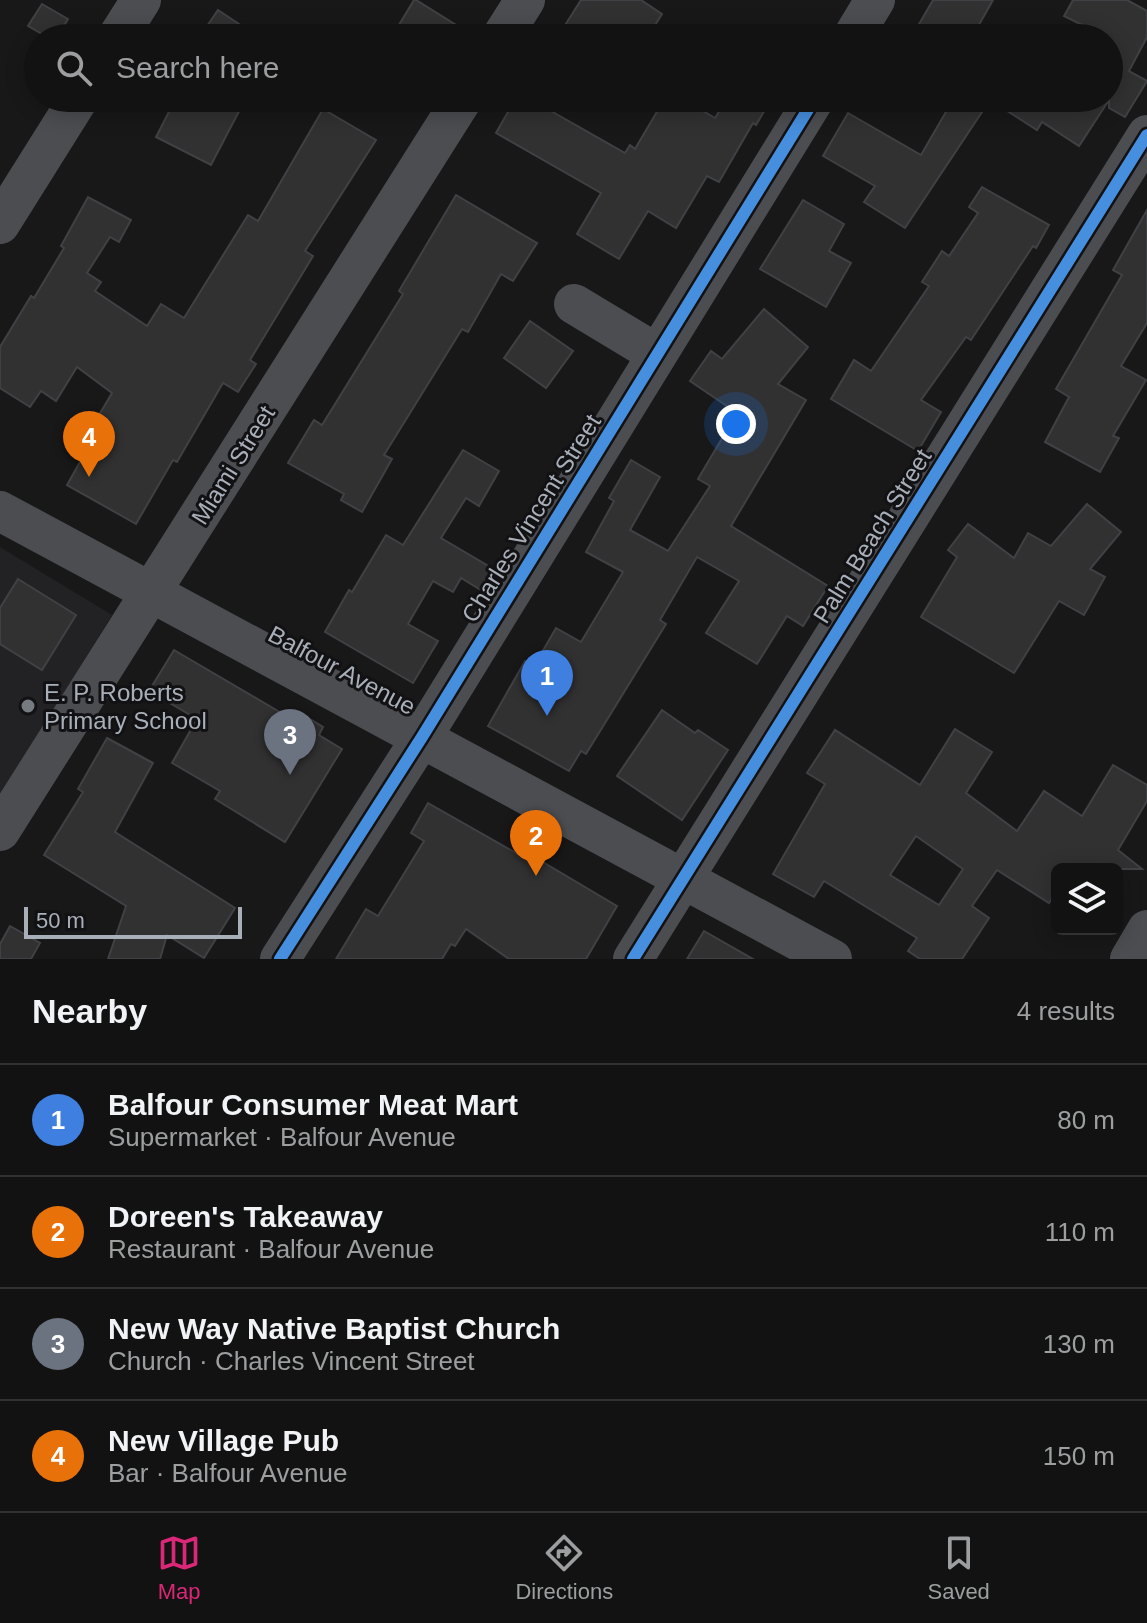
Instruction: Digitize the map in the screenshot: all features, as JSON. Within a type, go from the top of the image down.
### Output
[{"type":"street","points":[[126,24],[141,0]]},
{"type":"street","points":[[510,24],[525,0]]},
{"type":"street","points":[[860,24],[875,0]]},
{"type":"street","points":[[0,224],[70,112]]},
{"type":"street","name":"Miami Street","points":[[0,831],[454,112]]},
{"type":"street","name":"Charles Vincent Street","points":[[280,959],[422,737],[806,112]]},
{"type":"street","name":"Palm Beach Street","points":[[633,959],[1147,135]]},
{"type":"street","points":[[574,304],[657,354]]},
{"type":"street","name":"Balfour Avenue","points":[[0,511],[832,959]]},
{"type":"street","points":[[1130,959],[1147,930]]},
{"type":"shaded area","name":"E. P. Roberts Primary School","points":[[0,547],[112,615],[0,797]]},
{"type":"building","points":[[416,0],[455,24],[399,24]]},
{"type":"building","points":[[581,0],[641,0],[662,14],[656,24],[566,24]]},
{"type":"building","points":[[933,0],[993,0],[980,24],[919,24]]},
{"type":"building","points":[[1073,0],[1127,0],[1147,11],[1147,37],[1129,71],[1147,81],[1125,117],[1116,112],[1123,112],[1123,24],[1080,24],[1064,16]]},
{"type":"building","points":[[42,4],[68,19],[65,24],[29,24]]},
{"type":"building","points":[[218,10],[239,24],[208,24]]},
{"type":"building","points":[[169,112],[239,112],[211,165],[156,137]]},
{"type":"building","points":[[321,112],[328,112],[376,140],[305,251],[313,256],[250,360],[256,364],[238,392],[223,383],[136,524],[67,485],[104,419],[99,415],[112,393],[77,367],[56,401],[41,391],[30,407],[0,388],[0,347],[64,248],[61,246],[88,197],[131,220],[119,242],[110,237],[87,273],[101,282],[95,291],[147,326],[161,304],[184,318],[248,215],[258,221]]},
{"type":"building","points":[[508,112],[553,112],[625,153],[630,145],[635,149],[657,112],[705,112],[715,118],[719,112],[764,112],[756,125],[753,123],[719,182],[707,176],[676,228],[648,211],[619,259],[577,234],[601,193],[496,133]]},
{"type":"building","points":[[946,112],[982,112],[905,228],[864,202],[875,186],[823,156],[848,113],[921,155]]},
{"type":"building","points":[[1009,112],[1101,112],[1079,146],[1042,122],[1037,130]]},
{"type":"building","points":[[982,187],[1049,225],[971,340],[966,337],[921,400],[941,412],[918,451],[831,399],[854,360],[871,371],[929,286],[922,282],[942,251],[949,256],[978,213],[969,207]]},
{"type":"building","points":[[456,195],[537,243],[513,281],[501,274],[468,332],[462,329],[384,455],[392,459],[362,512],[341,500],[344,494],[288,463],[314,420],[322,425],[403,294],[399,291]]},
{"type":"building","points":[[803,200],[844,224],[829,251],[851,263],[826,307],[760,269]]},
{"type":"building","points":[[1147,210],[1147,323],[1121,366],[1146,380],[1113,436],[1119,438],[1100,472],[1045,442],[1069,397],[1056,389],[1122,275],[1113,270]]},
{"type":"building","points":[[764,309],[808,347],[778,384],[806,400],[731,526],[828,586],[803,626],[787,616],[757,664],[706,633],[739,581],[697,557],[660,620],[666,624],[586,754],[581,751],[569,771],[488,726],[525,661],[534,666],[556,628],[581,642],[623,572],[586,552],[614,501],[609,498],[631,460],[660,477],[630,530],[668,551],[710,486],[698,479],[737,413],[690,381],[711,351],[722,359]]},
{"type":"building","points":[[530,321],[573,351],[546,388],[504,358]]},
{"type":"building","points":[[463,450],[499,471],[479,506],[466,498],[441,538],[497,571],[484,592],[461,578],[453,592],[433,581],[408,624],[438,641],[413,683],[325,632],[386,535],[403,545]]},
{"type":"building","points":[[1087,504],[1121,532],[1090,569],[1105,577],[1084,615],[1059,601],[1014,673],[921,617],[957,557],[948,550],[968,524],[1014,558],[1028,533],[1051,546]]},
{"type":"building","points":[[18,579],[76,615],[42,670],[0,644],[0,608]]},
{"type":"building","points":[[174,650],[295,721],[300,713],[323,727],[319,735],[342,749],[285,842],[215,799],[220,791],[172,763],[197,719],[149,691]]},
{"type":"building","points":[[662,710],[695,733],[698,730],[728,750],[682,820],[617,776]]},
{"type":"building","points":[[955,729],[992,752],[966,793],[1017,831],[1044,791],[1082,816],[1113,765],[1147,785],[1147,801],[1118,850],[1142,869],[1123,869],[1123,863],[1051,863],[1049,903],[997,870],[972,906],[989,918],[962,959],[920,959],[908,951],[917,938],[824,881],[814,897],[773,874],[825,784],[807,773],[835,730],[920,785]],"holes":[[[916,836],[963,869],[939,905],[890,875]]]},
{"type":"building","points":[[107,738],[153,763],[115,832],[235,908],[204,958],[167,935],[160,959],[108,959],[126,906],[44,855],[83,792],[78,789]]},
{"type":"building","points":[[428,803],[523,857],[526,852],[617,906],[586,959],[509,959],[466,929],[442,959],[336,959],[366,909],[378,916],[424,841],[411,833]]},
{"type":"building","points":[[10,926],[40,943],[31,959],[0,959],[0,944]]},
{"type":"building","points":[[704,931],[753,959],[687,959]]},
{"type":"cycle path","points":[[280,959],[422,737],[806,112]]},
{"type":"cycle path","points":[[633,959],[1147,135]]},
{"type":"place","name":"New Village Pub","points":[[89,477]]},
{"type":"place","name":"E. P. Roberts Primary School","points":[[28,706]]},
{"type":"place","name":"Balfour Consumer Meat Mart","points":[[547,716]]},
{"type":"place","name":"New Way Native Baptist Church","points":[[290,775]]},
{"type":"place","name":"Doreen's Takeaway","points":[[536,876]]}]
